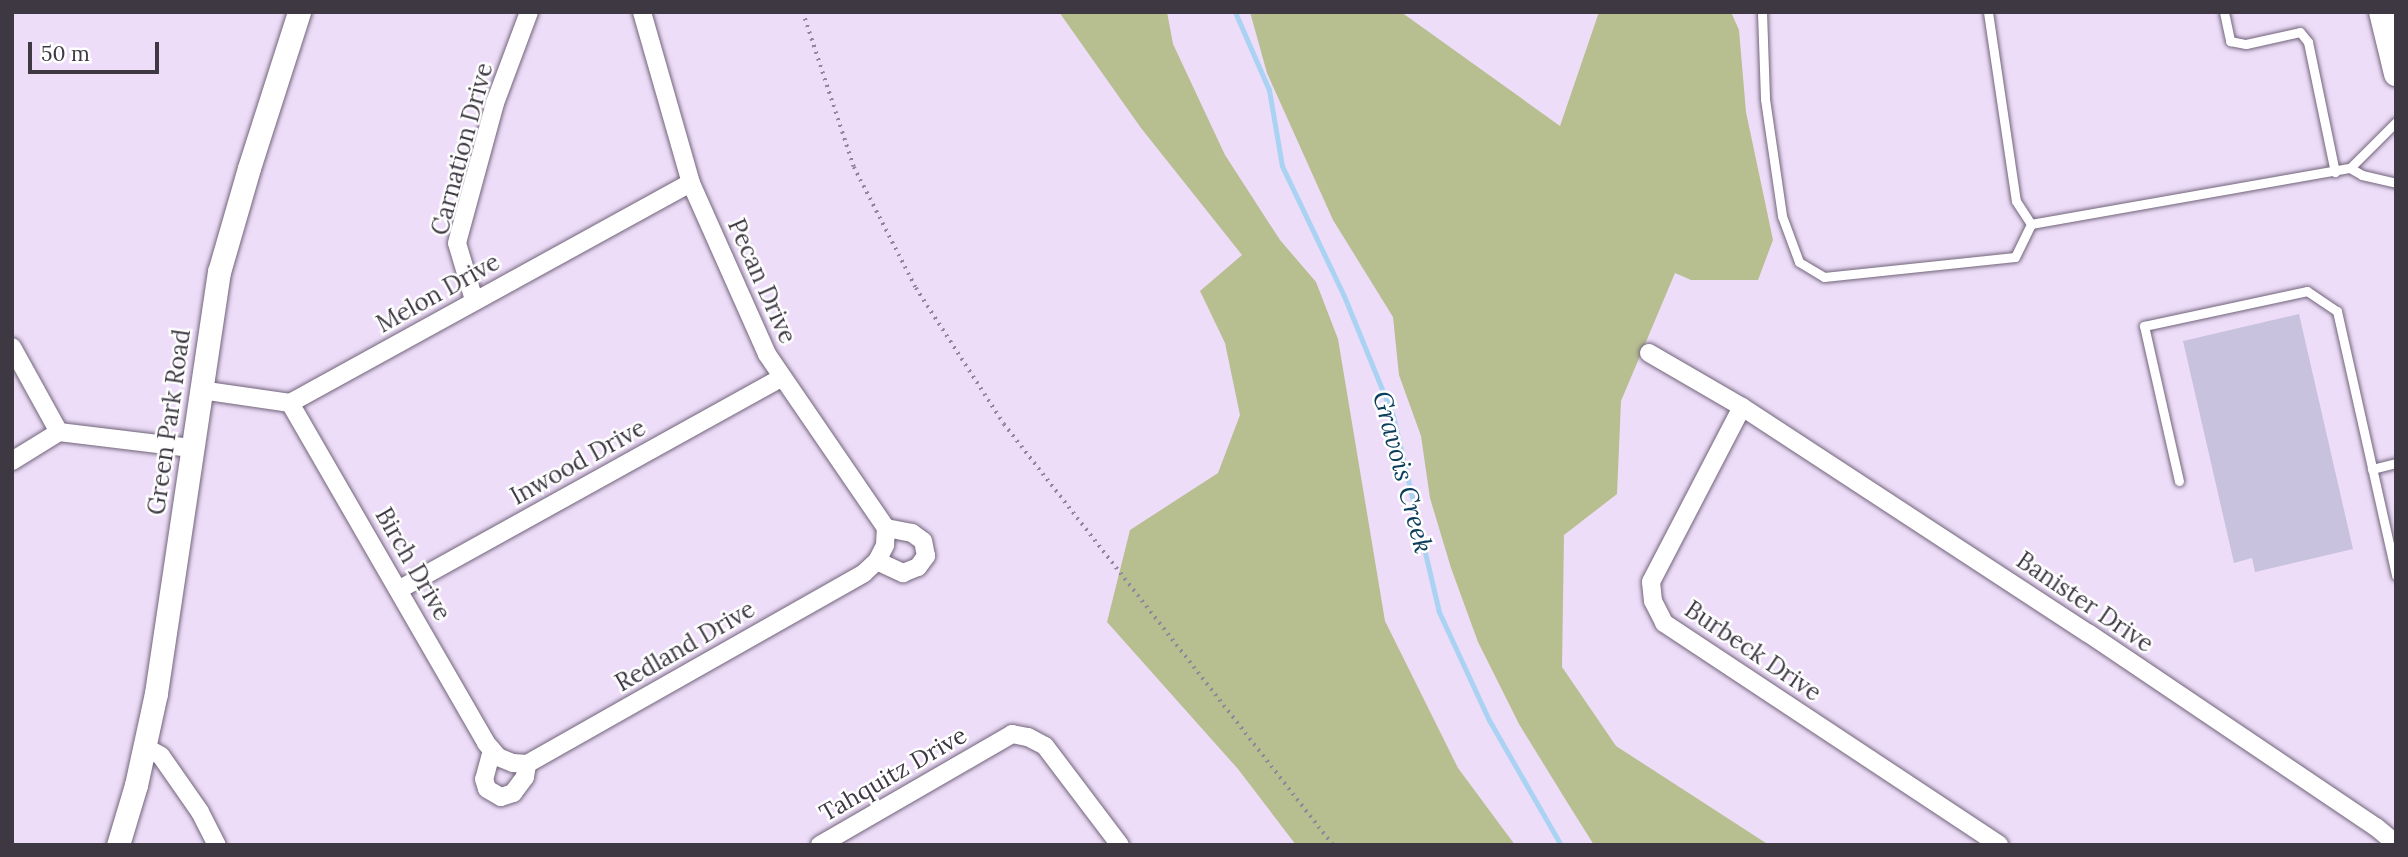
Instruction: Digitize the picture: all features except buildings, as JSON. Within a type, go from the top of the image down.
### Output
[{"type":"main road","points":[[2381,12],[2396,74]]},
{"type":"street","name":"Green Park Road","points":[[118,845],[145,747],[156,693],[219,272],[299,12]]},
{"type":"street","name":"Carnation Drive","points":[[474,300],[457,243],[495,103],[528,12]]},
{"type":"street","name":"Pecan Drive","points":[[642,12],[691,183],[767,354],[882,545]]},
{"type":"street","name":"Melon Drive","points":[[290,403],[691,183]]},
{"type":"street","points":[[12,347],[59,432]]},
{"type":"street","points":[[1649,353],[1742,407]]},
{"type":"street","name":"Inwood Drive","points":[[400,589],[781,378]]},
{"type":"street","points":[[200,390],[290,403]]},
{"type":"street","name":"Birch Drive","points":[[290,403],[492,750],[498,757],[520,763]]},
{"type":"street","name":"Banister Drive","points":[[1742,407],[2088,633],[2376,827],[2396,844]]},
{"type":"street","name":"Burbeck Drive","points":[[1742,407],[1651,582],[1653,601],[1664,623],[1999,845]]},
{"type":"street","points":[[12,461],[59,432],[191,447]]},
{"type":"street","name":"Redland Drive","points":[[520,763],[864,573],[882,545]]},
{"type":"street","name":"Tahquitz Drive","points":[[820,845],[1012,734],[1028,737],[1045,746],[1120,845]]},
{"type":"street","points":[[145,747],[161,756],[200,812],[217,845]]},
{"type":"street","points":[[492,750],[484,779],[487,789],[501,797],[513,793],[525,777],[520,763]]},
{"type":"lane","points":[[1762,12],[1769,125],[1782,216],[1799,262],[1824,277],[2015,257],[2031,224]]},
{"type":"lane","points":[[1989,12],[2016,201],[2031,224]]},
{"type":"lane","points":[[2224,12],[2230,41],[2246,44],[2300,32],[2308,42],[2334,172]]},
{"type":"lane","points":[[2031,224],[2350,168],[2396,122]]},
{"type":"lane","points":[[2350,168],[2362,175],[2396,183]]},
{"type":"lane","points":[[2179,481],[2144,326],[2307,291],[2337,311],[2396,575]]},
{"type":"lane","points":[[2372,469],[2396,463]]},
{"type":"path","points":[[803,12],[854,167],[916,288],[1004,424],[1333,845]]},
{"type":"green space","points":[[1059,12],[1167,12],[1173,44],[1225,155],[1280,240],[1316,282],[1338,339],[1385,621],[1458,768],[1515,845],[1296,845],[1238,769],[1107,622],[1130,530],[1218,473],[1240,415],[1225,343],[1200,291],[1242,255],[1141,128]]},
{"type":"green space","points":[[1250,12],[1401,12],[1560,126],[1599,12],[1731,12],[1739,30],[1746,112],[1773,240],[1758,280],[1691,280],[1675,273],[1621,401],[1617,494],[1564,535],[1562,667],[1616,746],[1769,845],[1594,845],[1567,802],[1519,724],[1478,642],[1451,568],[1430,498],[1421,436],[1399,375],[1393,317],[1333,220],[1267,73]]},
{"type":"waterway","name":"Gravois Creek","points":[[1235,12],[1269,90],[1282,166],[1344,296],[1393,416],[1439,612],[1489,720],[1561,845]]}]
